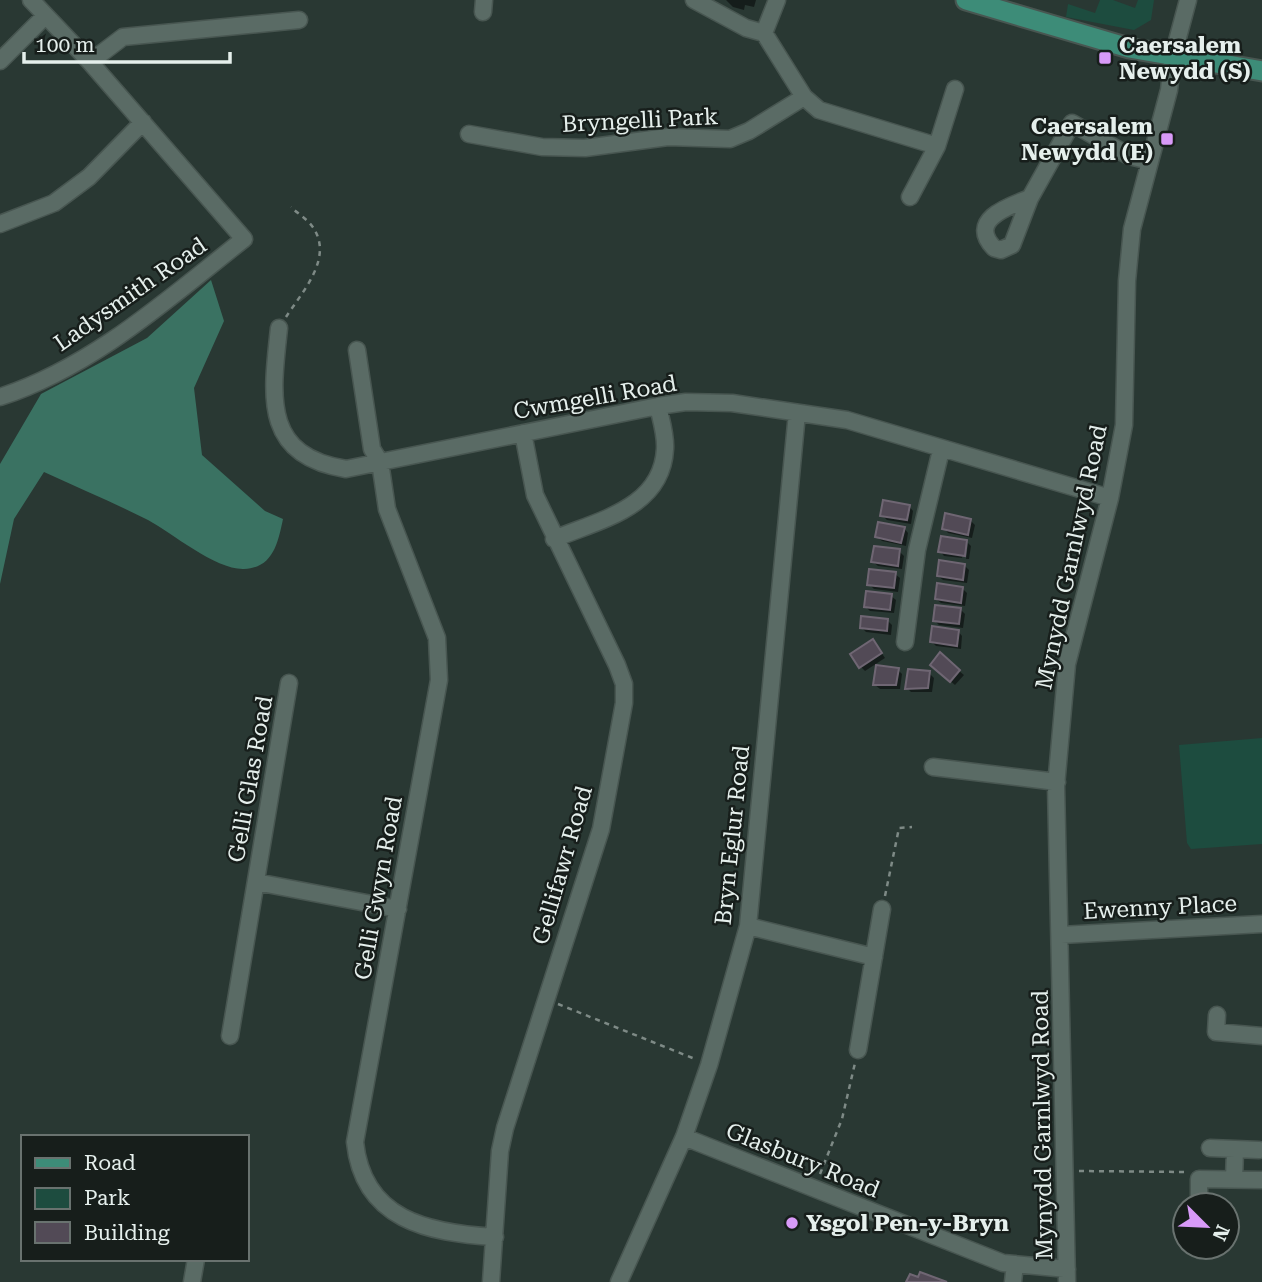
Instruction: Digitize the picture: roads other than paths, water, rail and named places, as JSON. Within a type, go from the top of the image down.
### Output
[{"type":"main road","points":[[965,0],[1129,48],[1262,71]]},
{"type":"street","points":[[0,224],[62,197],[89,177],[143,122],[31,0]]},
{"type":"street","points":[[694,0],[746,28],[764,33],[804,97],[819,110],[937,146]]},
{"type":"street","points":[[764,33],[777,0]]},
{"type":"street","name":"Mynydd Garnlwyd Road","points":[[1067,1275],[1058,782],[1060,713],[1067,664],[1110,498],[1124,425],[1126,281],[1132,229],[1170,90],[1173,56],[1188,0]]},
{"type":"street","points":[[0,61],[44,17]]},
{"type":"street","points":[[90,62],[123,37],[299,20]]},
{"type":"street","points":[[910,197],[937,146],[955,89]]},
{"type":"street","name":"Bryngelli Park","points":[[469,134],[542,147],[563,148],[599,147],[668,137],[730,139],[804,97]]},
{"type":"street","name":"Ladysmith Road","points":[[0,397],[49,377],[103,347],[244,239],[143,122]]},
{"type":"street","points":[[1030,198],[1072,124],[1129,156],[1150,161]]},
{"type":"street","name":"Cwmgelli Road","points":[[279,328],[272,392],[277,421],[289,440],[306,457],[326,466],[346,469],[658,406],[686,402],[732,403],[847,420],[1110,498]]},
{"type":"street","name":"Gelli Gwyn Road","points":[[358,350],[372,449],[380,462],[387,509],[437,638],[439,680],[355,1142],[356,1162],[372,1194],[399,1217],[414,1224],[495,1237]]},
{"type":"street","points":[[554,539],[637,504],[654,487],[663,467],[665,446],[658,406]]},
{"type":"street","name":"Bryn Eglur Road","points":[[619,1282],[684,1137],[709,1065],[748,926],[797,413]]},
{"type":"street","name":"Gellifawr Road","points":[[491,1282],[500,1151],[505,1128],[601,829],[625,703],[624,684],[617,665],[535,495],[523,433]]},
{"type":"street","points":[[905,642],[918,550],[941,450]]},
{"type":"street","name":"Gelli Glas Road","points":[[230,1036],[289,683]]},
{"type":"street","points":[[933,767],[1058,782]]},
{"type":"street","name":"Gelli Glas Road","points":[[256,882],[398,909]]},
{"type":"street","points":[[858,1050],[882,909]]},
{"type":"street","name":"Ewenny Place","points":[[1061,935],[1262,924]]},
{"type":"street","points":[[748,926],[874,957]]},
{"type":"street","points":[[1217,1015],[1216,1032],[1262,1036]]},
{"type":"street","name":"Glasbury Road","points":[[684,1137],[1003,1263],[1067,1275]]},
{"type":"street","points":[[1210,1148],[1259,1150]]},
{"type":"street","points":[[1234,1180],[1235,1149]]},
{"type":"street","points":[[1199,1191],[1199,1179],[1262,1180]]},
{"type":"street","points":[[192,1282],[196,1261]]},
{"type":"street","points":[[1013,1282],[1015,1264]]},
{"type":"place","name":"Caersalem Newydd (S)","points":[[1105,58]]},
{"type":"place","name":"Caersalem Newydd (E)","points":[[1167,139]]},
{"type":"place","name":"Ysgol Pen-y-Bryn","points":[[792,1223]]}]
